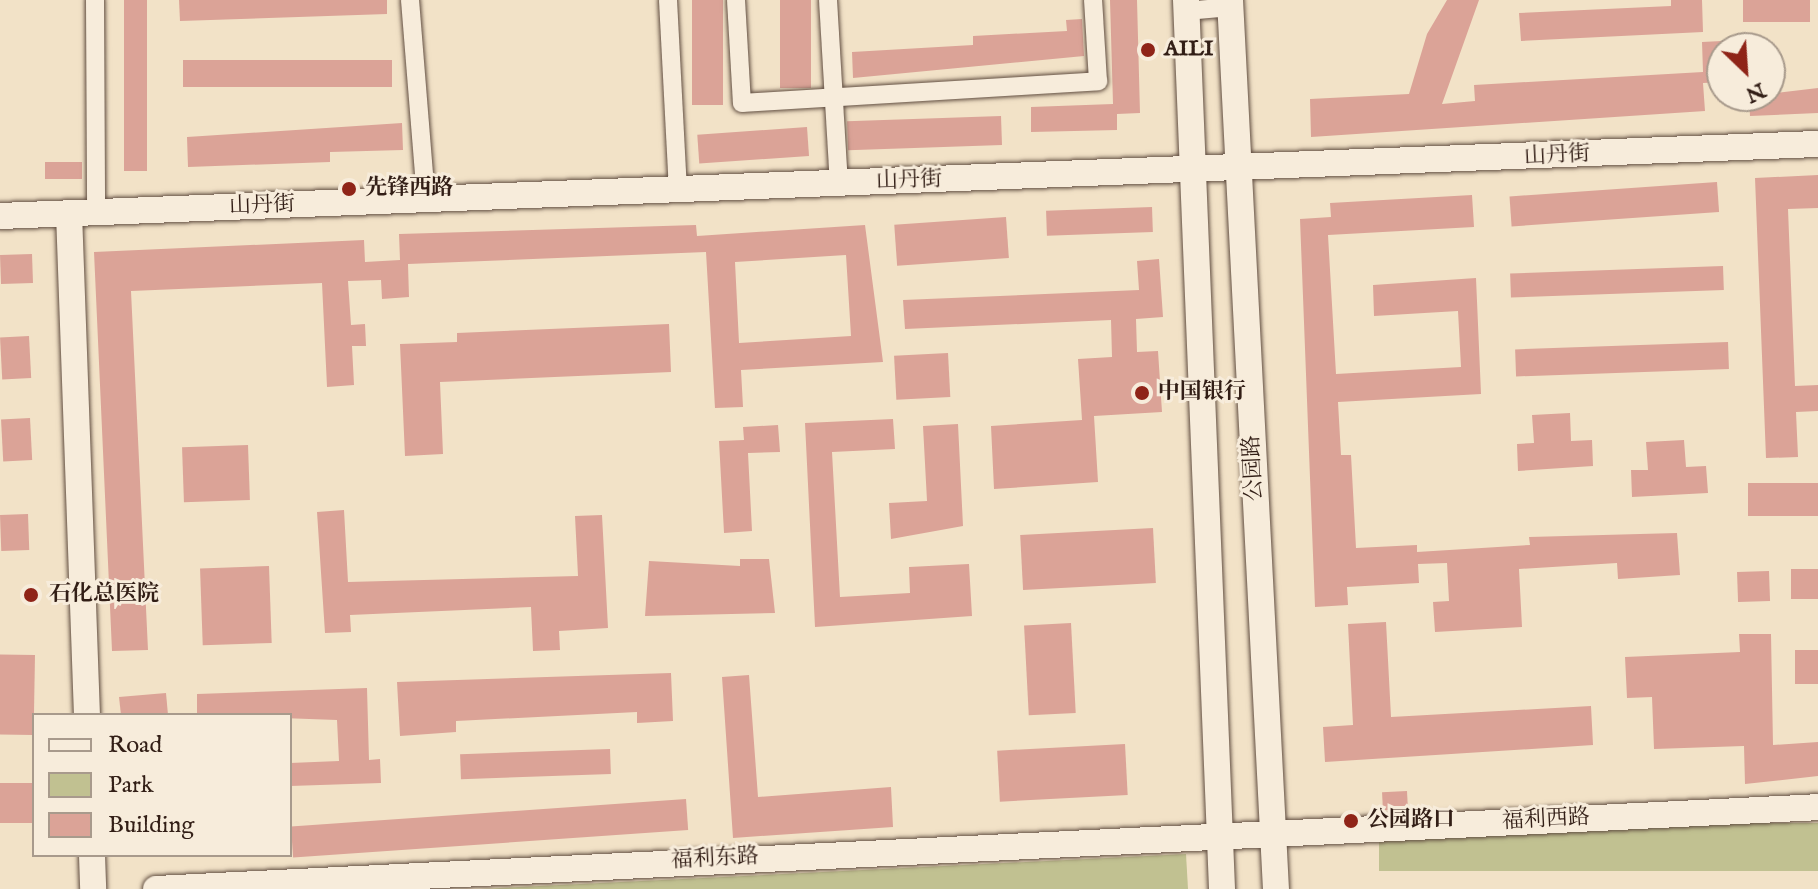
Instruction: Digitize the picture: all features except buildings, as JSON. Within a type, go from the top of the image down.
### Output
[{"type":"street","points":[[95,0],[96,212]]},
{"type":"street","points":[[410,0],[426,199]]},
{"type":"street","points":[[668,0],[678,190]]},
{"type":"street","points":[[736,0],[742,103],[1098,81],[1093,0]]},
{"type":"street","points":[[828,0],[839,184]]},
{"type":"street","points":[[1222,889],[1186,6],[1230,4]]},
{"type":"street","name":"公园路","points":[[1230,4],[1276,889]]},
{"type":"street","name":"山丹街","points":[[0,216],[1237,171],[1818,144]]},
{"type":"street","points":[[69,213],[87,713]]},
{"type":"street","name":"福利西路","points":[[1275,834],[1818,807]]},
{"type":"street","name":"福利东路","points":[[156,889],[1275,834]]},
{"type":"street","points":[[92,857],[93,889]]},
{"type":"green space","points":[[1379,823],[1818,823],[1818,871],[1379,871]]},
{"type":"green space","points":[[1186,854],[1188,889],[480,889]]},
{"type":"place","name":"AILI","points":[[1148,50]]},
{"type":"place","name":"先锋西路","points":[[349,189]]},
{"type":"place","name":"中国银行","points":[[1142,393]]},
{"type":"place","name":"石化总医院","points":[[31,595]]},
{"type":"place","name":"公园路口","points":[[1351,821]]}]
